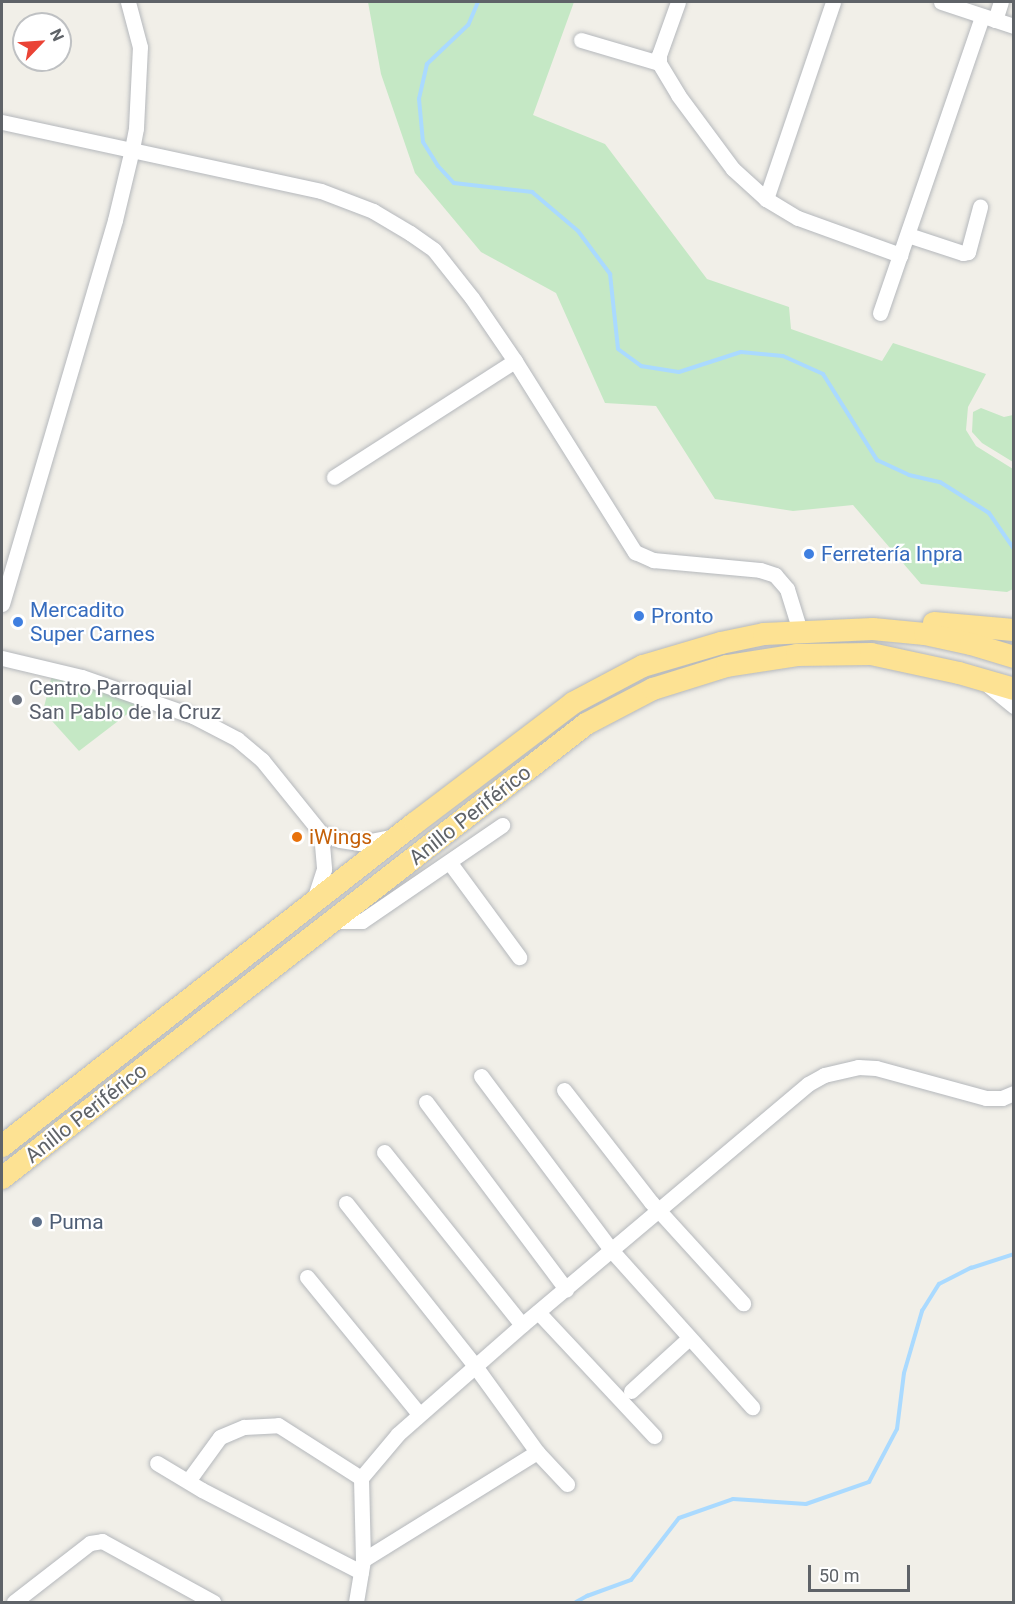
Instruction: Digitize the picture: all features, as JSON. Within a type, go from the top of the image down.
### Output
[{"type":"highway","points":[[812,631],[856,617],[885,617],[1014,630]]},
{"type":"highway","name":"Anillo Periférico","points":[[2,1146],[415,823],[573,703],[643,666],[721,643],[812,631],[873,629],[925,634],[971,644],[1014,657]]},
{"type":"highway","name":"Anillo Periférico","points":[[2,1178],[586,724],[652,689],[727,666],[797,655],[871,654],[1014,689]]},
{"type":"street","points":[[2,604],[115,220],[132,149],[140,47],[128,2]]},
{"type":"street","points":[[678,2],[659,55],[659,63],[678,95],[733,169],[766,199],[806,222],[900,255]]},
{"type":"street","points":[[766,199],[833,2]]},
{"type":"street","points":[[941,2],[1014,26]]},
{"type":"street","points":[[880,313],[988,18],[1001,2]]},
{"type":"street","points":[[581,40],[659,63]]},
{"type":"street","points":[[2,122],[321,191],[373,211],[434,250],[515,361],[635,552],[653,560],[760,570],[775,575],[787,589],[812,631]]},
{"type":"street","points":[[908,235],[963,254],[968,252],[981,207]]},
{"type":"street","points":[[334,477],[515,361]]},
{"type":"street","points":[[2,658],[82,677],[193,716],[217,727],[262,760],[321,833],[340,840],[370,842],[398,834],[415,823]]},
{"type":"street","points":[[980,679],[1014,706]]},
{"type":"street","points":[[332,921],[362,921],[450,863],[502,825]]},
{"type":"street","points":[[312,903],[324,869],[321,833]]},
{"type":"street","points":[[450,863],[519,957]]},
{"type":"street","points":[[356,1602],[362,1566],[361,1478],[398,1434],[522,1325],[793,1096],[824,1075],[849,1068],[876,1068],[986,1098],[1002,1098],[1014,1093]]},
{"type":"street","points":[[481,1076],[612,1251],[752,1407]]},
{"type":"street","points":[[564,1090],[658,1211],[742,1304]]},
{"type":"street","points":[[426,1102],[566,1289]]},
{"type":"street","points":[[384,1152],[522,1325]]},
{"type":"street","points":[[346,1203],[475,1366],[537,1452],[567,1484]]},
{"type":"street","points":[[307,1277],[419,1414]]},
{"type":"street","points":[[538,1312],[654,1436]]},
{"type":"street","points":[[631,1391],[689,1338]]},
{"type":"street","points":[[188,1481],[220,1437],[244,1427],[278,1425],[361,1478]]},
{"type":"street","points":[[362,1566],[537,1452]]},
{"type":"street","points":[[157,1463],[188,1481],[362,1566]]},
{"type":"street","points":[[14,1602],[90,1543],[102,1541],[213,1602]]},
{"type":"green space","points":[[368,2],[574,2],[533,115],[605,144],[707,279],[789,307],[791,329],[882,361],[893,343],[986,374],[968,407],[966,430],[976,446],[1013,469],[1013,589],[1007,592],[921,584],[853,505],[793,511],[715,499],[656,406],[605,403],[556,293],[481,252],[415,173],[381,74]]},
{"type":"green space","points":[[981,408],[1004,417],[1013,415],[1013,462],[982,443],[972,432],[973,412]]},
{"type":"green space","points":[[53,671],[143,702],[79,751],[43,711]]},
{"type":"waterway","points":[[478,2],[468,25],[427,64],[419,99],[423,142],[438,166],[454,183],[532,192],[578,231],[610,274],[618,349],[641,366],[679,372],[741,352],[783,356],[823,374],[877,460],[909,475],[940,482],[989,513],[1014,549]]},
{"type":"waterway","points":[[576,1602],[631,1580],[679,1518],[733,1499],[806,1504],[869,1482],[897,1429],[904,1373],[922,1311],[939,1284],[971,1268],[1014,1254]]},
{"type":"place","name":"Ferretería Inpra","points":[[809,554]]},
{"type":"place","name":"Pronto","points":[[639,616]]},
{"type":"place","name":"Mercadito Super Carnes","points":[[18,622]]},
{"type":"place","name":"Centro Parroquial San Pablo de la Cruz","points":[[17,700]]},
{"type":"place","name":"iWings","points":[[297,837]]},
{"type":"place","name":"Puma","points":[[37,1222]]}]
